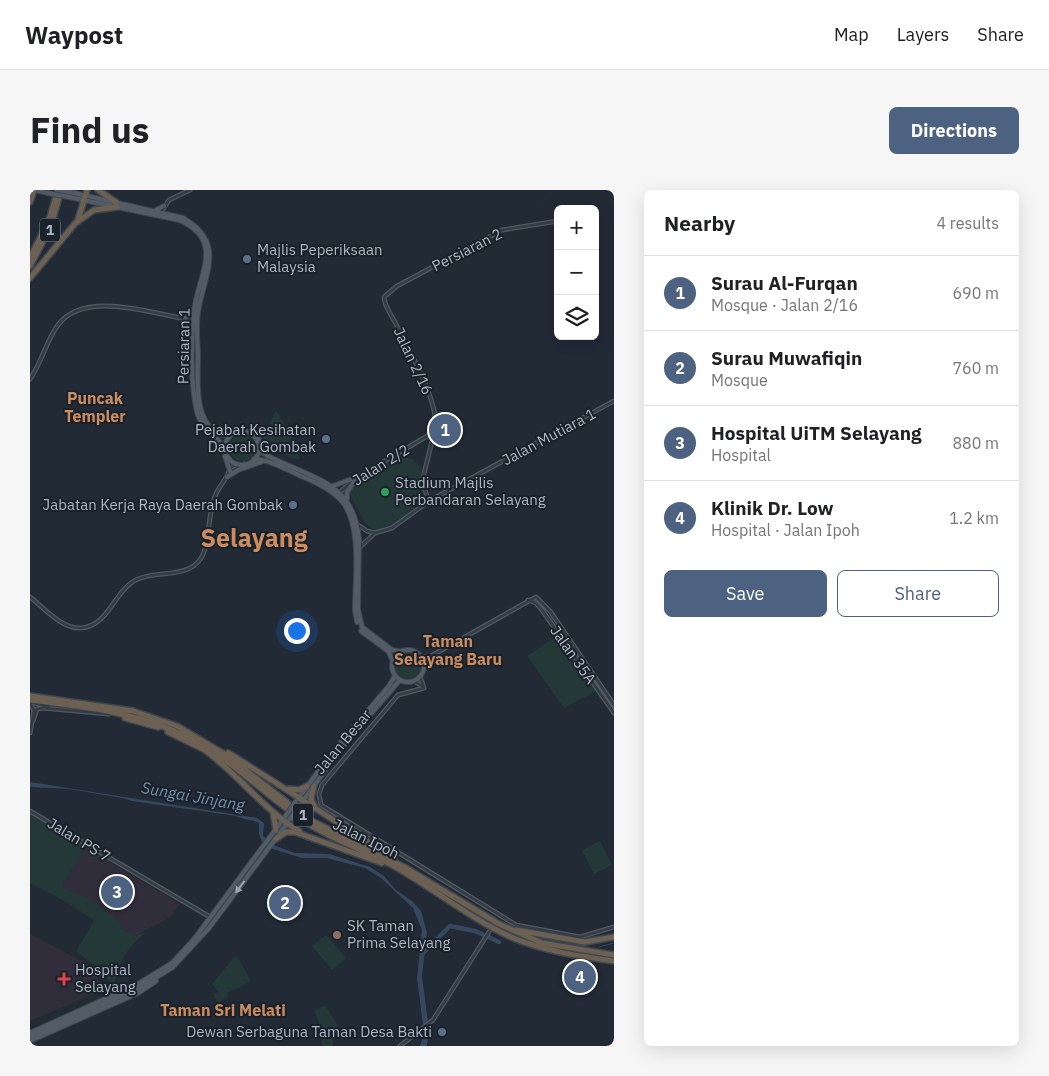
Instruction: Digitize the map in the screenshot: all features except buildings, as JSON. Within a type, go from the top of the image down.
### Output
[{"type":"highway","points":[[30,202],[34,190]]},
{"type":"highway","name":"1","points":[[30,258],[49,220],[59,190]]},
{"type":"highway","name":"1","points":[[30,266],[51,226],[59,190]]},
{"type":"highway","points":[[98,190],[117,204]]},
{"type":"highway","points":[[75,224],[86,195]]},
{"type":"highway","points":[[30,278],[75,224],[94,210],[117,204]]},
{"type":"highway","name":"Jalan Ipoh","points":[[30,696],[133,711],[177,726],[229,757],[308,819],[386,858],[520,935],[542,943],[614,955]]},
{"type":"highway","name":"Jalan Ipoh","points":[[30,702],[82,707],[142,718],[188,737],[240,770],[311,825],[366,851],[496,929],[540,948],[570,955],[614,961]]},
{"type":"highway","points":[[82,707],[155,726],[205,750],[285,806]]},
{"type":"highway","points":[[177,726],[217,746],[284,787],[300,800],[439,887]]},
{"type":"highway","points":[[205,750],[229,769],[273,812],[311,837]]},
{"type":"highway","points":[[284,787],[295,790],[307,786]]},
{"type":"highway","points":[[314,786],[312,801],[318,811]]},
{"type":"highway","points":[[273,812],[276,830]]},
{"type":"highway","points":[[274,838],[290,832],[311,837],[382,863],[442,895]]},
{"type":"highway","points":[[472,907],[476,901]]},
{"type":"highway","points":[[481,913],[519,931],[593,942],[614,937]]},
{"type":"main road","points":[[34,190],[70,195]]},
{"type":"main road","points":[[59,190],[70,195]]},
{"type":"main road","name":"Persiaran 1","points":[[70,195],[86,195],[186,223],[203,241],[207,267],[194,308],[200,401],[206,420],[226,451]]},
{"type":"main road","name":"Persiaran 1","points":[[117,204],[151,210],[161,215],[183,218],[194,224],[202,233],[208,248],[209,271],[193,332],[197,412],[201,422],[218,437]]},
{"type":"main road","points":[[151,210],[157,210],[164,206]]},
{"type":"main road","points":[[193,332],[186,319],[194,308]]},
{"type":"main road","points":[[218,437],[248,428]]},
{"type":"main road","points":[[218,437],[243,431],[252,434],[258,441],[259,449],[264,455],[333,486],[347,500],[358,525],[358,609],[362,627],[392,650],[411,651],[420,657],[423,664],[420,676],[414,681],[407,682],[395,676],[393,661],[388,651],[364,634],[356,619],[354,532],[348,513],[340,500],[313,481]]},
{"type":"main road","points":[[256,431],[264,455]]},
{"type":"main road","points":[[234,433],[226,442],[226,451],[229,458],[236,463],[244,464],[254,459],[266,461],[340,492]]},
{"type":"main road","points":[[218,437],[228,474],[266,461]]},
{"type":"main road","points":[[254,459],[259,449]]},
{"type":"main road","points":[[333,486],[357,477]]},
{"type":"main road","points":[[347,500],[347,492],[357,477]]},
{"type":"main road","points":[[348,513],[353,511]]},
{"type":"main road","points":[[393,661],[403,652]]},
{"type":"main road","name":"Jalan Besar","points":[[300,800],[307,786],[331,754],[389,686],[395,676]]},
{"type":"main road","name":"Jalan Besar","points":[[300,800],[314,786],[344,745],[400,680]]},
{"type":"main road","points":[[30,1033],[161,972],[181,954],[274,838],[300,800]]},
{"type":"main road","points":[[274,838],[276,830],[286,820]]},
{"type":"main road","points":[[30,1041],[138,993],[159,977],[192,949],[267,847]]},
{"type":"main road","points":[[205,914],[214,913]]},
{"type":"main road","points":[[210,918],[212,924]]},
{"type":"main road","points":[[30,1037],[159,977]]},
{"type":"street","points":[[161,215],[164,206],[173,197],[190,190]]},
{"type":"street","name":"Persiaran 2","points":[[384,297],[397,286],[502,230],[554,222]]},
{"type":"street","name":"Jalan 2/16","points":[[384,297],[422,378],[432,405],[436,428],[431,436]]},
{"type":"street","points":[[30,379],[60,323],[80,311],[97,306],[113,306],[195,320]]},
{"type":"street","name":"Jalan Mutiara 1","points":[[359,548],[366,539],[399,524],[429,501],[614,401]]},
{"type":"street","points":[[429,501],[422,482],[431,445],[431,436]]},
{"type":"street","name":"Jalan 2/2","points":[[340,492],[357,477],[431,436]]},
{"type":"street","points":[[423,439],[431,445]]},
{"type":"street","points":[[30,597],[69,627],[88,627],[107,613],[124,589],[136,580],[187,570],[202,557],[208,537],[214,498],[228,474],[229,458]]},
{"type":"street","points":[[228,474],[244,464]]},
{"type":"street","points":[[358,525],[367,531],[376,533]]},
{"type":"street","name":"Jalan 35A","points":[[528,600],[535,597],[539,598],[550,611],[614,705]]},
{"type":"street","points":[[423,664],[432,656],[528,600]]},
{"type":"street","name":"Jalan 35A","points":[[528,600],[536,603],[542,610],[614,713]]},
{"type":"street","points":[[420,657],[432,656]]},
{"type":"street","points":[[420,676],[424,688]]},
{"type":"street","points":[[414,681],[424,688]]},
{"type":"street","name":"Jalan Besar","points":[[424,688],[398,694],[322,785],[318,798],[325,809],[504,919],[524,928],[582,937],[614,927]]},
{"type":"street","points":[[30,702],[55,709]]},
{"type":"street","points":[[30,702],[34,710],[33,721]]},
{"type":"street","points":[[30,733],[38,709],[109,714]]},
{"type":"street","name":"Jalan PS 7","points":[[30,811],[210,918]]},
{"type":"street","points":[[205,914],[206,923]]},
{"type":"street","points":[[400,1046],[433,1020],[488,932],[488,924]]},
{"type":"street","points":[[488,932],[496,929]]},
{"type":"shaded area","points":[[276,411],[294,439],[292,445],[300,458],[298,460],[266,447],[263,435]]},
{"type":"shaded area","points":[[242,435],[251,439],[255,448],[251,457],[242,461],[233,457],[229,448],[233,439]]},
{"type":"shaded area","name":"Stadium Majlis Perbandaran Selayang","points":[[399,456],[412,459],[422,468],[419,488],[423,496],[409,513],[400,520],[383,530],[374,529],[366,524],[349,491],[371,469]]},
{"type":"shaded area","points":[[558,635],[596,691],[564,708],[527,656]]},
{"type":"shaded area","points":[[408,653],[417,657],[421,666],[417,675],[408,679],[399,675],[395,666],[399,657]]},
{"type":"shaded area","points":[[30,813],[85,847],[62,887],[86,897],[122,923],[120,928],[135,936],[146,932],[128,950],[120,964],[115,989],[112,988],[112,982],[109,982],[102,970],[76,952],[94,920],[66,902],[30,883]]},
{"type":"shaded area","points":[[600,841],[612,865],[594,874],[582,850]]},
{"type":"shaded area","points":[[85,847],[180,904],[172,916],[135,936],[119,928],[122,924],[86,897],[62,887]]},
{"type":"shaded area","name":"Hospital Selayang","points":[[30,934],[93,967],[103,990],[30,1021]]},
{"type":"shaded area","points":[[326,935],[346,958],[332,970],[312,946]]},
{"type":"shaded area","points":[[237,956],[251,981],[227,993],[228,997],[218,1003],[213,994],[218,992],[221,995],[212,984]]},
{"type":"shaded area","points":[[325,1005],[337,1024],[337,1036],[333,1039],[333,1046],[322,1046],[322,1028],[314,1011]]},
{"type":"water","points":[[30,782],[257,818],[264,823],[263,836],[276,846],[295,853],[329,854],[370,867],[384,876],[396,890],[412,901],[421,911],[427,933],[422,976],[429,1030],[427,1046],[420,1046],[424,1034],[417,978],[422,930],[413,908],[381,878],[365,868],[327,858],[302,858],[273,849],[262,842],[259,834],[259,823],[236,816],[132,801],[69,789],[30,787]]},
{"type":"waterway","points":[[422,954],[450,926],[475,931],[484,935]]},
{"type":"waterway","points":[[488,937],[499,942]]},
{"type":"waterway","points":[[599,947],[614,943]]},
{"type":"place","name":"Majlis Peperiksaan Malaysia","points":[[247,259]]},
{"type":"place","name":"Surau Al-Furqan","points":[[445,430]]},
{"type":"place","name":"Pejabat Kesihatan Daerah Gombak","points":[[326,439]]},
{"type":"place","name":"Stadium Majlis Perbandaran Selayang","points":[[385,492]]},
{"type":"place","name":"Jabatan Kerja Raya Daerah Gombak","points":[[293,505]]},
{"type":"place","name":"Hospital UiTM Selayang","points":[[117,892]]},
{"type":"place","name":"Surau Muwafiqin","points":[[285,903]]},
{"type":"place","name":"SK Taman Prima Selayang","points":[[337,935]]},
{"type":"place","name":"Klinik Dr. Low","points":[[580,977]]},
{"type":"place","name":"Hospital Selayang","points":[[64,979]]},
{"type":"place","name":"Dewan Serbaguna Taman Desa Bakti","points":[[442,1032]]},
{"type":"district","name":"Puncak Templer","points":[[95,407]]},
{"type":"district","name":"Selayang","points":[[254,538]]},
{"type":"district","name":"Taman Selayang Baru","points":[[448,650]]},
{"type":"district","name":"Taman Sri Melati","points":[[223,1010]]},
{"type":"water label","name":"Sungai Jinjang","points":[[193,796]]}]
